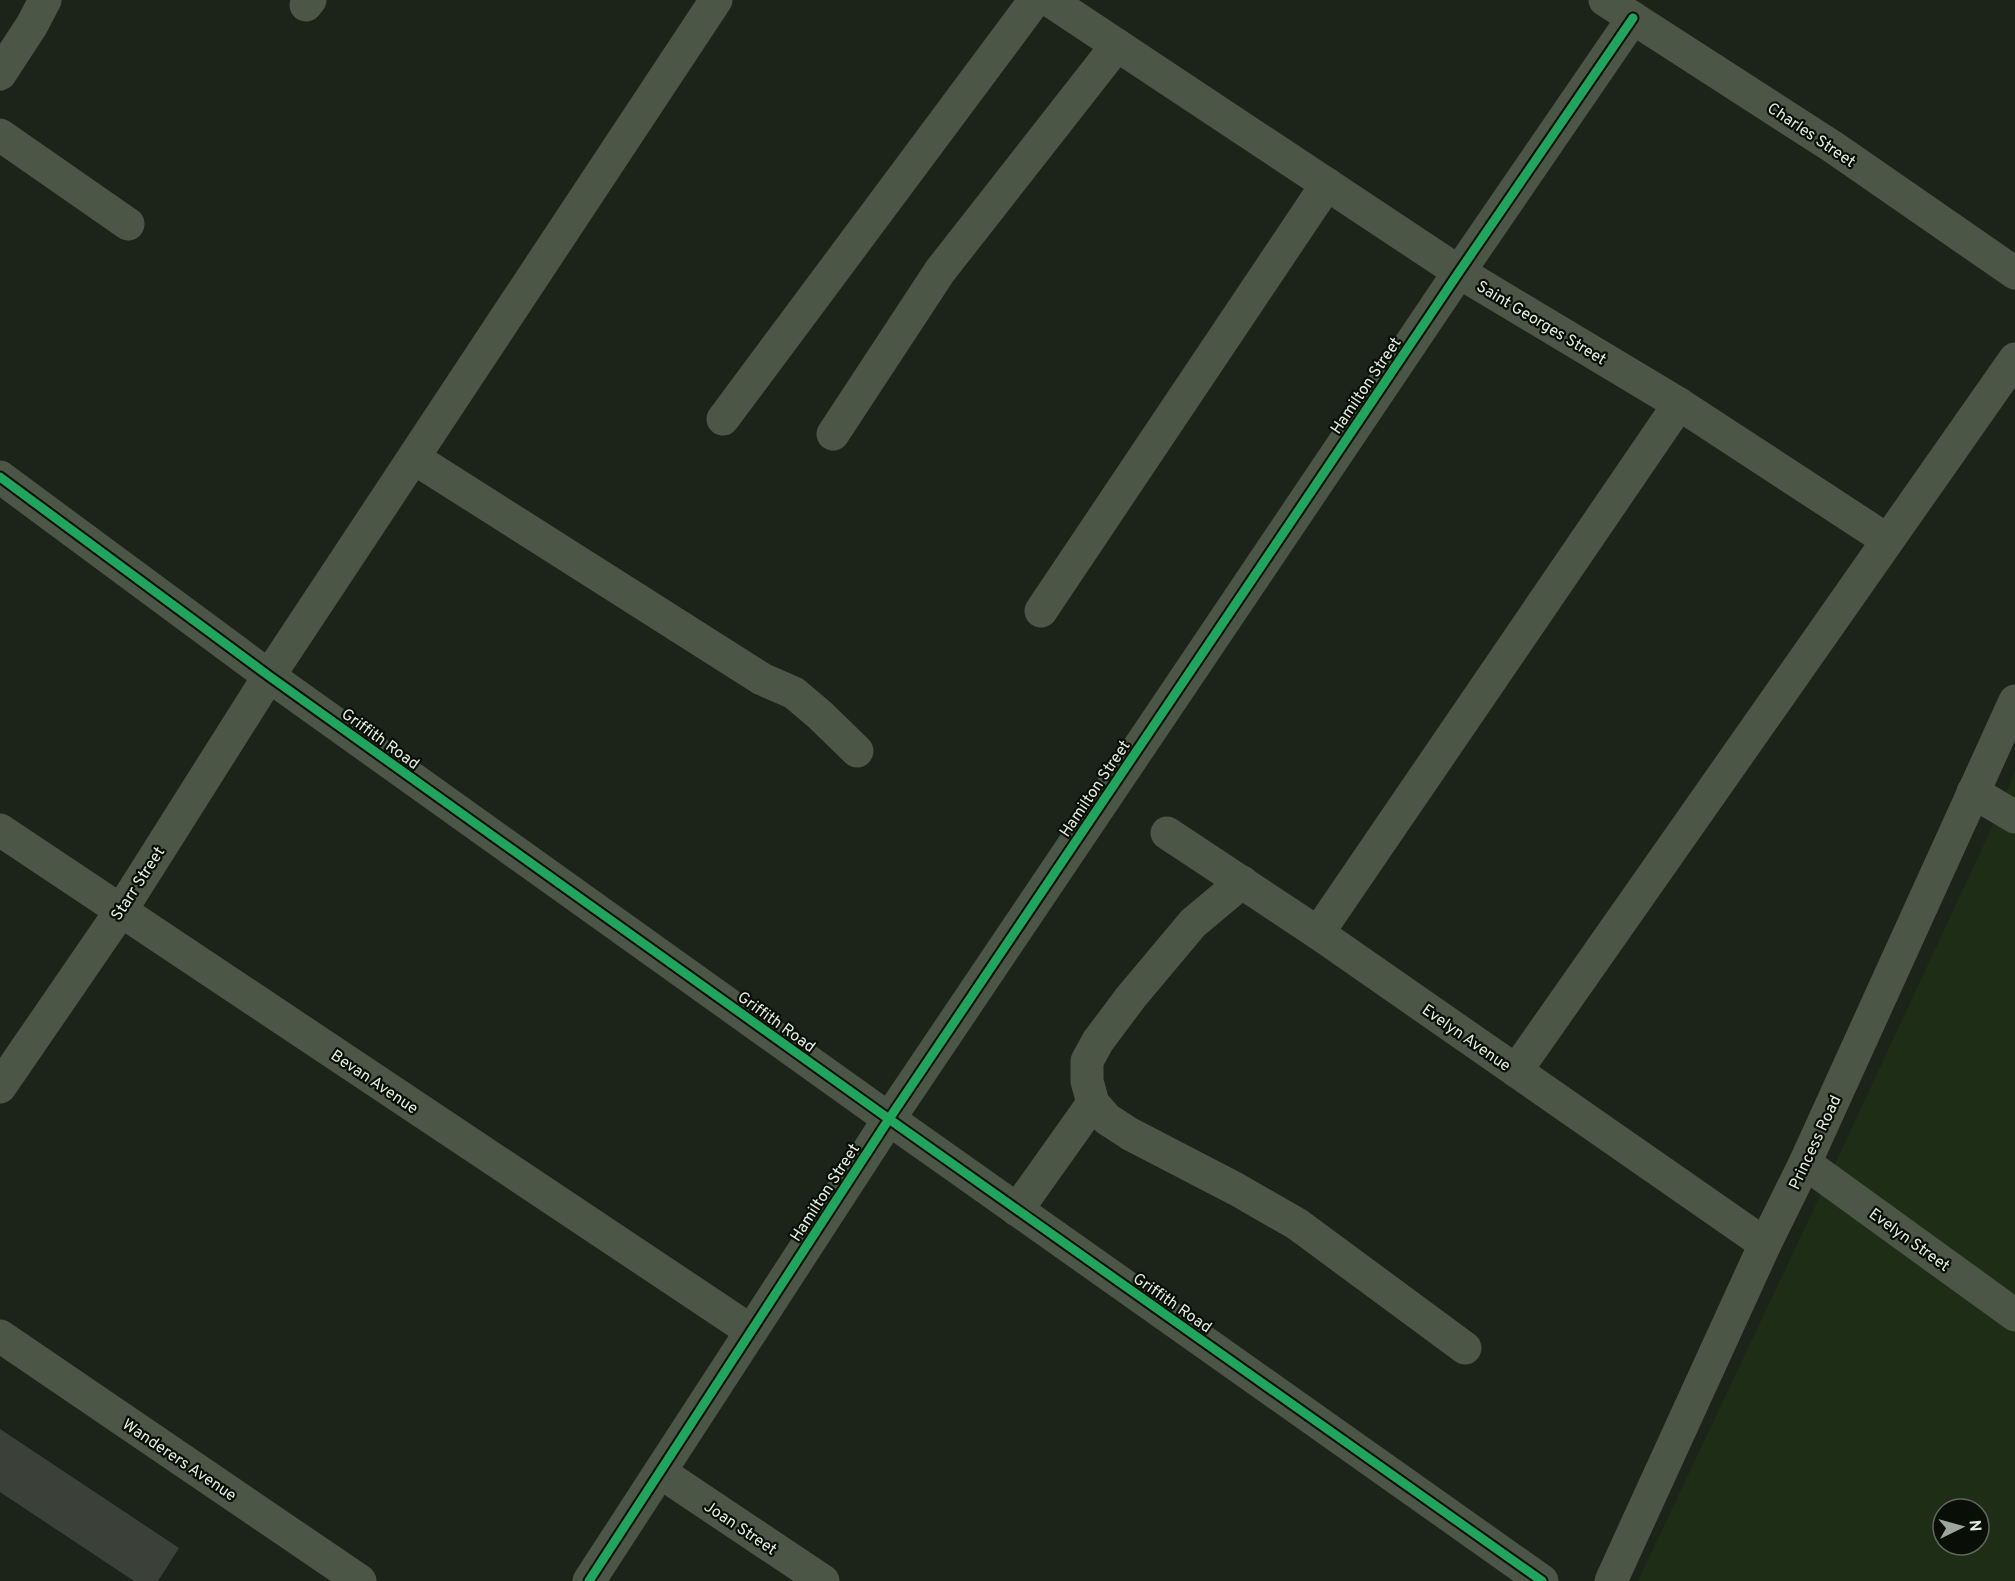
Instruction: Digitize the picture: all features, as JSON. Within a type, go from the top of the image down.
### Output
[{"type":"street","points":[[0,74],[32,25],[45,0]]},
{"type":"street","name":"Starr Street","points":[[0,1087],[120,912],[269,676],[716,0]]},
{"type":"street","points":[[723,419],[1035,0]]},
{"type":"street","name":"Saint Georges Street","points":[[1049,0],[1459,272],[1678,404],[1887,540]]},
{"type":"street","name":"Charles Street","points":[[1605,0],[1833,147],[2015,273]]},
{"type":"street","name":"Hamilton Street","points":[[589,1581],[889,1119],[1459,272],[1633,18]]},
{"type":"street","points":[[833,434],[940,271],[1117,45]]},
{"type":"street","points":[[0,135],[128,224]]},
{"type":"street","points":[[1041,611],[1327,184]]},
{"type":"street","points":[[1516,1071],[2015,359]]},
{"type":"street","points":[[1318,933],[1678,404]]},
{"type":"street","points":[[414,458],[762,679],[794,693],[857,751]]},
{"type":"street","name":"Griffith Road","points":[[0,477],[269,676],[1017,1210],[1542,1581]]},
{"type":"street","name":"Princess Road","points":[[1611,1581],[1765,1244],[1805,1163],[2015,701]]},
{"type":"street","points":[[1973,792],[2015,817]]},
{"type":"street","name":"Bevan Avenue","points":[[0,830],[751,1331]]},
{"type":"street","name":"Evelyn Avenue","points":[[1167,833],[1318,933],[1765,1244]]},
{"type":"street","points":[[1242,882],[1193,923],[1131,997],[1098,1041],[1087,1061],[1087,1081],[1093,1103],[1107,1119],[1131,1134],[1297,1224],[1465,1348]]},
{"type":"street","points":[[1017,1210],[1093,1103]]},
{"type":"street","name":"Evelyn Street","points":[[1805,1163],[2015,1315]]},
{"type":"street","name":"Wanderers Avenue","points":[[0,1336],[360,1581]]},
{"type":"street","name":"Joan Street","points":[[660,1472],[823,1581]]},
{"type":"shaded area","points":[[2015,771],[2015,1581],[1638,1581],[1994,823]]},
{"type":"building","points":[[0,1429],[179,1548],[158,1581],[134,1581],[0,1492]]},
{"type":"cycle path","points":[[589,1581],[889,1119],[1459,272],[1633,18]]},
{"type":"cycle path","points":[[0,477],[269,676],[889,1119],[1542,1581]]}]
